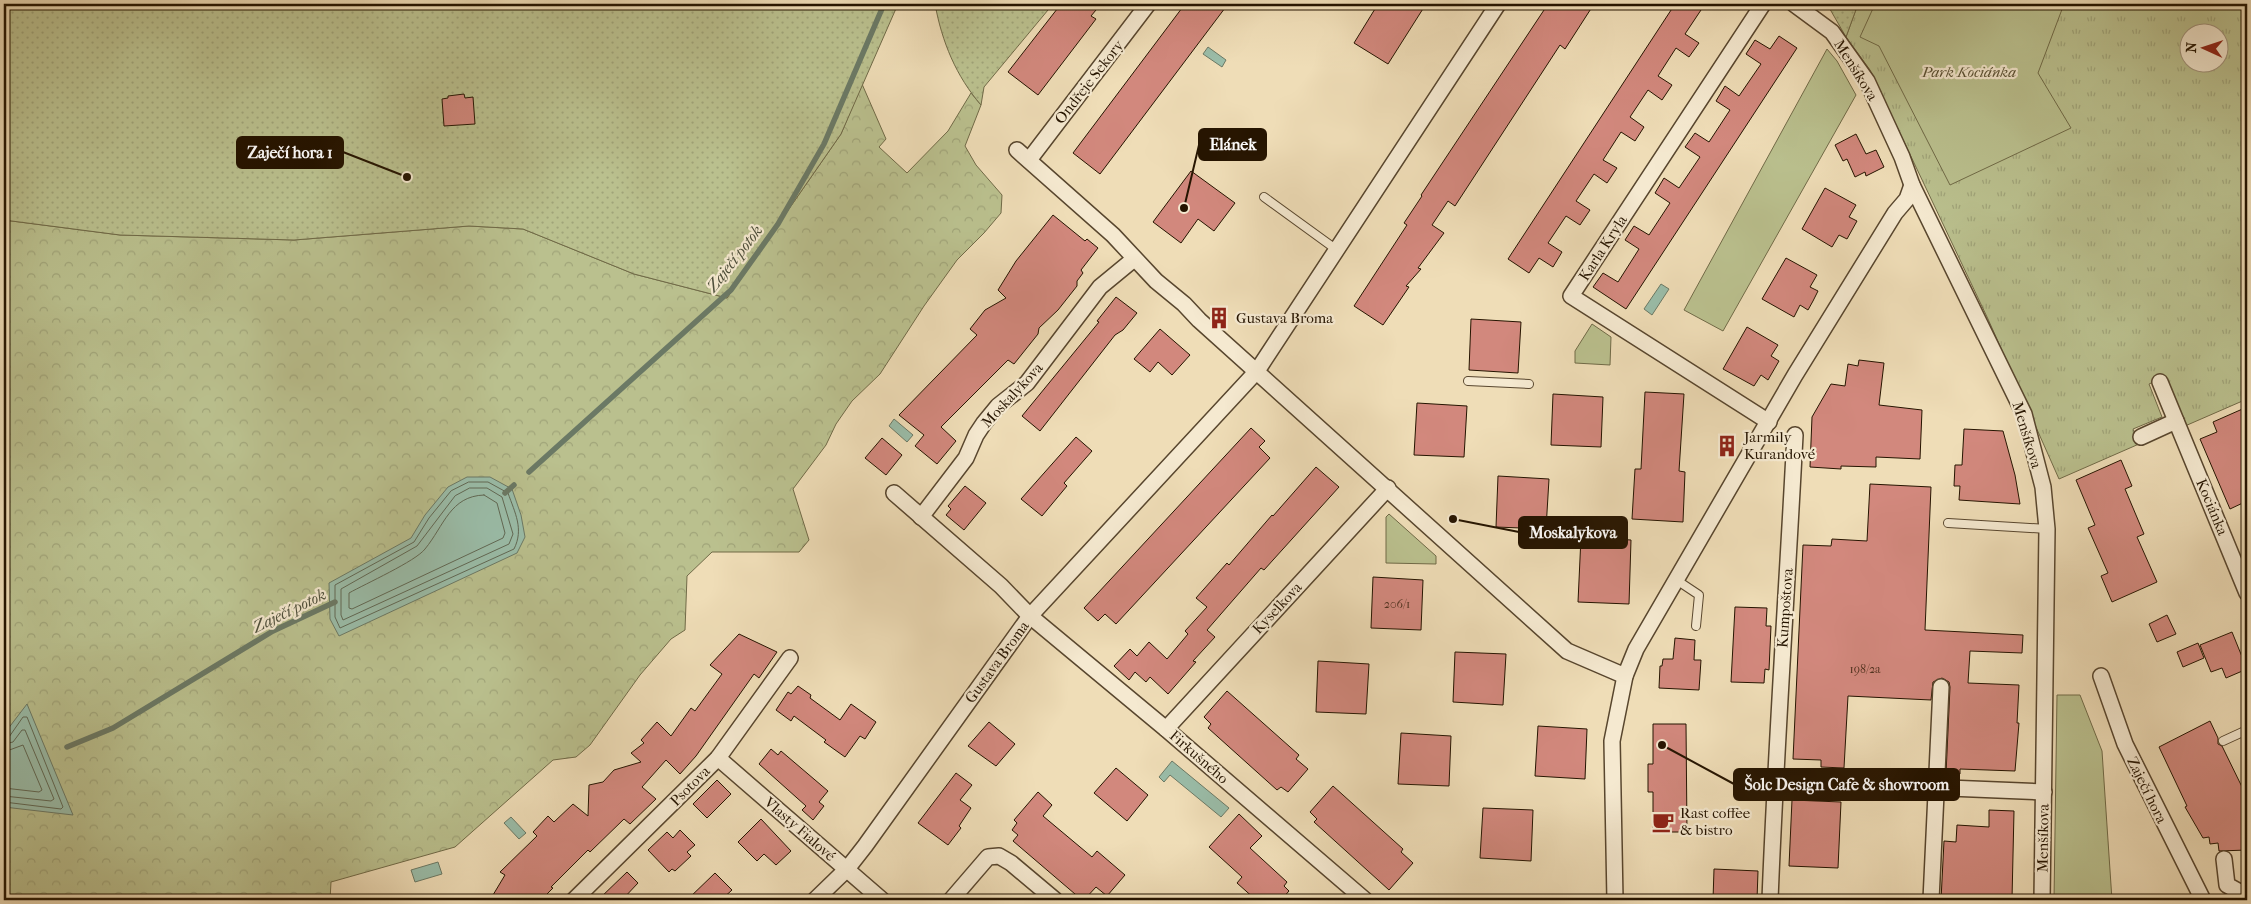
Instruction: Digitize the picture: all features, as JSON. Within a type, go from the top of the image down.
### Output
[{"type":"street","name":"Ondřeje Sekory","points":[[1029,160],[1148,4]]},
{"type":"street","name":"Gustava Broma","points":[[815,900],[847,869],[1030,616],[1257,371],[1498,4]]},
{"type":"street","name":"Karla Kryla","points":[[1763,4],[1571,296],[1769,422]]},
{"type":"street","name":"Menšíkova","points":[[1794,4],[1832,32],[1867,81],[1902,157],[1912,185],[2024,414],[2042,487],[2047,529],[2042,900]]},
{"type":"street","points":[[1017,150],[1113,235],[1156,281],[1184,304],[1199,320],[1567,651],[1625,676]]},
{"type":"street","points":[[1615,900],[1612,741],[1625,676],[1636,648],[1675,579],[1895,213],[1907,199],[1912,185]]},
{"type":"street","name":"Moskalykova","points":[[921,517],[966,458],[976,435],[998,406],[1028,383],[1100,287],[1134,259]]},
{"type":"street","name":"Kociánka","points":[[2160,382],[2247,593]]},
{"type":"street","points":[[2141,436],[2176,421]]},
{"type":"street","name":"Kumpoštova","points":[[1770,900],[1777,781],[1781,654],[1787,588],[1795,435]]},
{"type":"street","name":"Kyselkova","points":[[1166,729],[1388,488]]},
{"type":"street","points":[[894,493],[1001,586],[1030,616]]},
{"type":"street","name":"Firkušného","points":[[1030,616],[1166,729],[1365,900]]},
{"type":"street","name":"Psotova","points":[[574,900],[718,758],[790,658]]},
{"type":"street","name":"Zaječí hora","points":[[2101,676],[2125,744],[2203,900]]},
{"type":"street","points":[[1931,900],[1940,687]]},
{"type":"street","name":"Vlasty Fialové","points":[[718,758],[882,900]]},
{"type":"street","points":[[1777,781],[2044,792]]},
{"type":"street","points":[[951,900],[988,857],[999,856],[1011,863],[1055,900]]},
{"type":"street","points":[[2224,859],[2227,885],[2247,896]]},
{"type":"lane","points":[[1264,197],[1336,250]]},
{"type":"lane","points":[[1468,381],[1529,384]]},
{"type":"lane","points":[[1948,523],[2047,529]]},
{"type":"lane","points":[[1675,579],[1699,595],[1696,626]]},
{"type":"lane","points":[[2222,741],[2247,730]]},
{"type":"green space","points":[[4,4],[898,4],[841,134],[727,298],[634,274],[523,229],[469,226],[294,240],[120,235],[4,220]]},
{"type":"green space","points":[[935,4],[1053,4],[984,87],[981,105],[964,82],[951,58]]},
{"type":"green space","points":[[1827,4],[1858,4],[1846,37]]},
{"type":"green space","points":[[1858,4],[2247,4],[2247,399],[2185,426],[2165,377],[2149,384],[2162,417],[2133,429],[2139,444],[2059,479],[1988,319],[1870,70],[1846,37]]},
{"type":"green space","name":"Park Kociánka","points":[[1875,4],[2064,4],[2038,73],[2071,128],[1950,185],[1879,46],[1860,37]]},
{"type":"green space","points":[[1827,49],[1837,61],[1856,95],[1723,331],[1684,310]]},
{"type":"green space","points":[[862,84],[886,139],[879,147],[907,173],[948,131],[971,93],[981,105],[965,146],[976,165],[1002,195],[1001,213],[957,260],[924,306],[880,374],[852,401],[836,424],[826,445],[793,489],[809,540],[799,552],[712,552],[687,576],[685,630],[671,639],[640,675],[590,745],[576,757],[553,760],[455,847],[331,882],[330,900],[4,900],[4,220],[120,235],[294,240],[469,226],[523,229],[634,274],[727,298],[841,134]]},
{"type":"green space","points":[[1592,324],[1611,337],[1610,365],[1575,363],[1575,351]]},
{"type":"green space","points":[[1389,514],[1436,556],[1436,564],[1386,563],[1386,517]]},
{"type":"green space","points":[[2057,695],[2080,695],[2102,751],[2112,900],[2054,900]]},
{"type":"water","points":[[1208,47],[1226,60],[1222,67],[1203,54]]},
{"type":"water","points":[[1661,284],[1669,289],[1652,315],[1644,309]]},
{"type":"water","points":[[894,419],[913,435],[907,442],[889,426]]},
{"type":"water","points":[[467,477],[490,477],[512,489],[521,515],[525,537],[517,553],[339,636],[330,619],[329,583],[411,538],[425,515],[448,487]]},
{"type":"water","points":[[27,704],[73,815],[4,807],[4,734]]},
{"type":"water","points":[[1172,761],[1229,808],[1221,817],[1170,775],[1164,782],[1159,777]]},
{"type":"water","points":[[511,817],[526,833],[519,839],[504,823]]},
{"type":"water","points":[[438,862],[442,874],[415,882],[411,870]]},
{"type":"building","points":[[1061,4],[1101,4],[1091,16],[1096,19],[1038,95],[1008,72]]},
{"type":"building","points":[[1185,4],[1228,4],[1100,174],[1073,153]]},
{"type":"building","points":[[1378,4],[1426,4],[1388,64],[1354,43]]},
{"type":"building","points":[[1548,4],[1594,4],[1565,49],[1560,45],[1455,206],[1448,201],[1432,225],[1444,233],[1418,268],[1421,269],[1406,286],[1409,287],[1383,325],[1354,306],[1407,225],[1404,223],[1421,195]]},
{"type":"building","points":[[1675,4],[1705,4],[1685,34],[1699,43],[1689,57],[1676,48],[1658,76],[1672,85],[1662,100],[1648,90],[1630,117],[1644,127],[1635,141],[1621,132],[1603,160],[1617,168],[1607,183],[1594,174],[1576,201],[1590,210],[1580,225],[1566,216],[1548,243],[1562,252],[1553,267],[1539,258],[1529,273],[1508,259]]},
{"type":"building","points":[[1779,36],[1797,48],[1626,309],[1593,287],[1603,273],[1618,282],[1639,249],[1625,240],[1634,226],[1649,235],[1670,203],[1655,193],[1664,178],[1679,188],[1700,157],[1685,147],[1695,133],[1709,142],[1730,110],[1716,101],[1725,86],[1739,96],[1761,64],[1746,54],[1755,40],[1770,49]]},
{"type":"building","points":[[464,94],[465,98],[473,97],[475,124],[444,126],[442,99],[448,98],[448,96]]},
{"type":"building","points":[[1856,134],[1866,154],[1876,150],[1884,167],[1866,176],[1865,172],[1855,177],[1847,159],[1843,161],[1835,145]]},
{"type":"building","points":[[1191,171],[1235,203],[1214,231],[1198,219],[1181,243],[1153,222]]},
{"type":"building","points":[[1825,188],[1856,205],[1849,217],[1857,221],[1847,239],[1839,235],[1832,247],[1802,229]]},
{"type":"building","points":[[1053,215],[1085,241],[1087,239],[1098,248],[1081,270],[1083,273],[1077,281],[1077,286],[1058,310],[1039,328],[1038,334],[1014,364],[1008,360],[941,427],[956,441],[937,464],[915,446],[924,435],[899,415],[977,335],[970,329],[985,310],[1006,298],[998,290],[1016,261]]},
{"type":"building","points":[[1786,258],[1817,275],[1810,287],[1818,291],[1813,301],[1808,310],[1800,305],[1794,317],[1762,299]]},
{"type":"building","points":[[1116,297],[1137,313],[1123,330],[1115,335],[1040,431],[1022,416],[1099,322],[1097,321]]},
{"type":"building","points":[[1471,319],[1521,322],[1518,373],[1469,370]]},
{"type":"building","points":[[1747,327],[1778,345],[1771,356],[1779,361],[1768,380],[1761,375],[1754,386],[1723,369]]},
{"type":"building","points":[[1160,329],[1190,355],[1172,375],[1158,362],[1150,372],[1134,359]]},
{"type":"building","points":[[1859,360],[1884,363],[1879,405],[1922,410],[1920,459],[1876,457],[1876,467],[1841,466],[1841,469],[1810,467],[1812,417],[1831,384],[1845,386],[1848,364],[1858,366]]},
{"type":"building","points":[[1645,392],[1684,394],[1679,471],[1685,472],[1683,522],[1632,519],[1635,469],[1641,469]]},
{"type":"building","points":[[1553,394],[1603,397],[1601,447],[1551,445]]},
{"type":"building","points":[[1417,403],[1467,406],[1464,457],[1414,455]]},
{"type":"building","points":[[2247,407],[2247,501],[2230,509],[2200,439],[2217,432],[2213,422]]},
{"type":"building","points":[[1251,428],[1265,441],[1259,447],[1270,458],[1116,624],[1105,614],[1098,621],[1084,608]]},
{"type":"building","points":[[1964,429],[2003,431],[2015,475],[2020,504],[1959,500],[1960,486],[1954,486],[1955,465],[1962,465]]},
{"type":"building","points":[[1076,437],[1092,451],[1064,483],[1067,486],[1042,516],[1021,499]]},
{"type":"building","points":[[882,438],[902,455],[886,475],[865,458]]},
{"type":"building","points":[[2121,460],[2132,486],[2125,489],[2144,534],[2137,537],[2157,582],[2112,602],[2101,576],[2108,573],[2088,528],[2095,525],[2076,480]]},
{"type":"building","points":[[1316,467],[1339,487],[1264,570],[1261,568],[1207,630],[1215,637],[1193,661],[1196,662],[1168,694],[1150,677],[1146,682],[1135,672],[1129,680],[1114,666],[1130,649],[1137,656],[1149,642],[1167,659],[1188,634],[1185,631],[1207,607],[1196,598],[1227,563],[1229,565]]},
{"type":"building","points":[[1498,476],[1549,479],[1546,529],[1496,527]]},
{"type":"building","points":[[1870,484],[1931,487],[1925,630],[2023,635],[2022,653],[1970,651],[1968,683],[2019,685],[2017,723],[2019,723],[2015,771],[1960,769],[1960,774],[1946,774],[1950,687],[1949,682],[1942,678],[1933,682],[1931,700],[1848,696],[1844,768],[1821,767],[1821,760],[1793,759],[1803,545],[1831,546],[1832,539],[1867,541]]},
{"type":"building","points":[[965,486],[986,503],[964,530],[946,515],[951,509],[948,506]]},
{"type":"building","points":[[1581,537],[1631,540],[1629,604],[1578,602]]},
{"type":"building","points":[[1373,577],[1423,580],[1421,630],[1371,628]]},
{"type":"building","points":[[1735,607],[1767,608],[1766,626],[1771,626],[1769,670],[1765,669],[1764,683],[1731,682]]},
{"type":"building","points":[[2167,615],[2176,634],[2157,642],[2149,624]]},
{"type":"building","points":[[2232,632],[2247,669],[2226,678],[2222,668],[2211,672],[2200,645]]},
{"type":"building","points":[[739,634],[777,652],[759,678],[754,674],[696,756],[680,774],[666,760],[642,787],[656,799],[630,824],[624,819],[590,852],[588,850],[551,887],[553,888],[541,900],[490,900],[505,875],[500,872],[537,836],[533,832],[548,816],[554,822],[573,804],[588,816],[589,785],[603,782],[614,770],[641,762],[631,753],[644,743],[641,740],[657,722],[671,736],[691,708],[695,711],[722,674],[710,665]]},
{"type":"building","points":[[1675,638],[1695,640],[1694,660],[1701,660],[1699,690],[1659,688],[1660,666],[1662,666],[1663,659],[1673,659]]},
{"type":"building","points":[[2198,643],[2204,658],[2183,667],[2177,652]]},
{"type":"building","points":[[1455,652],[1506,654],[1503,705],[1453,702]]},
{"type":"building","points":[[1318,661],[1369,664],[1366,714],[1316,712]]},
{"type":"building","points":[[798,686],[811,695],[810,698],[840,720],[851,704],[876,722],[865,739],[860,736],[845,757],[794,716],[791,721],[776,710],[788,692],[791,694]]},
{"type":"building","points":[[1227,691],[1299,755],[1296,759],[1308,769],[1288,792],[1281,787],[1277,790],[1208,728],[1211,724],[1204,717]]},
{"type":"building","points":[[2210,721],[2218,738],[2218,744],[2222,746],[2244,791],[2247,850],[2219,851],[2218,843],[2210,844],[2209,837],[2203,838],[2185,807],[2187,806],[2159,747]]},
{"type":"building","points":[[989,722],[1015,744],[996,766],[968,746]]},
{"type":"building","points":[[1653,724],[1686,724],[1687,832],[1653,832],[1653,792],[1648,792],[1648,764],[1653,764]]},
{"type":"building","points":[[1538,726],[1587,729],[1585,779],[1535,776]]},
{"type":"building","points":[[1401,733],[1451,736],[1449,786],[1398,784]]},
{"type":"building","points":[[771,749],[778,755],[781,751],[828,791],[819,802],[824,806],[813,820],[802,810],[806,806],[759,764]]},
{"type":"building","points":[[1116,768],[1148,795],[1127,821],[1094,793]]},
{"type":"building","points":[[956,773],[972,785],[960,800],[971,808],[959,826],[961,828],[948,845],[918,823]]},
{"type":"building","points":[[717,780],[731,794],[707,818],[693,804]]},
{"type":"building","points":[[1333,786],[1403,849],[1401,852],[1413,863],[1389,890],[1314,822],[1317,819],[1310,812]]},
{"type":"building","points":[[1038,792],[1052,805],[1043,816],[1092,857],[1097,851],[1125,875],[1107,896],[1096,887],[1082,900],[1013,841],[1018,835],[1012,830],[1017,823],[1014,820]]},
{"type":"building","points":[[1792,800],[1841,802],[1838,868],[1789,866]]},
{"type":"building","points":[[1483,808],[1533,810],[1531,861],[1480,858]]},
{"type":"building","points":[[1989,810],[2014,811],[2012,899],[1941,900],[1944,841],[1956,842],[1957,825],[1989,827]]},
{"type":"building","points":[[1239,814],[1262,836],[1250,848],[1287,882],[1284,886],[1289,891],[1281,900],[1256,900],[1237,883],[1242,877],[1209,847]]},
{"type":"building","points":[[761,819],[791,851],[776,865],[764,854],[757,861],[738,842]]},
{"type":"building","points":[[680,830],[695,845],[687,852],[691,856],[675,871],[672,869],[669,872],[648,850],[667,832],[673,838]]},
{"type":"building","points":[[1714,869],[1758,871],[1757,900],[1713,900]]},
{"type":"building","points":[[627,872],[638,883],[622,900],[598,900]]},
{"type":"building","points":[[715,873],[732,890],[721,900],[687,900]]},
{"type":"waterway","name":"Zaječí potok","points":[[529,472],[731,290],[778,224],[824,144],[884,4]]},
{"type":"waterway","name":"Zaječí potok","points":[[505,493],[514,485]]},
{"type":"waterway","name":"Zaječí potok","points":[[67,747],[113,728],[273,631],[335,602]]},
{"type":"place","name":"Zaječí hora 1","points":[[407,177]]},
{"type":"place","name":"Elánek","points":[[1184,208]]},
{"type":"place","name":"Gustava Broma","points":[[1219,318]]},
{"type":"place","name":"Jarmily Kurandové","points":[[1727,446]]},
{"type":"place","name":"Moskalykova","points":[[1453,519]]},
{"type":"place","name":"Šolc Design Cafe & showroom","points":[[1662,745]]},
{"type":"place","name":"Rast coffee & bistro","points":[[1663,822]]}]
